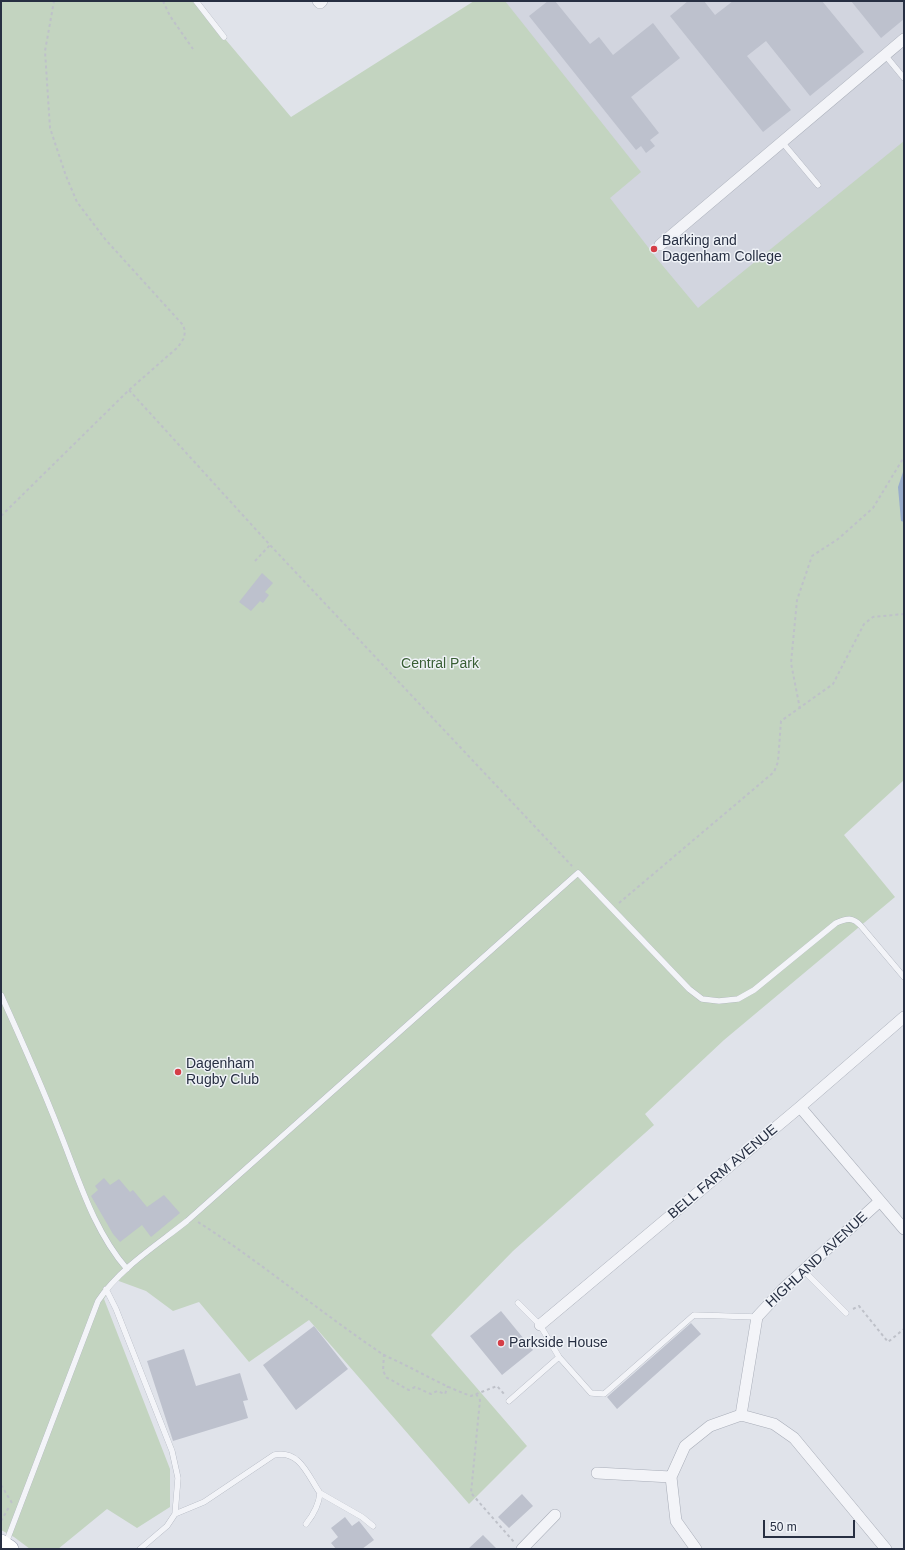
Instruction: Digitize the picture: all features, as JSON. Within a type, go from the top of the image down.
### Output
[{"type":"street","points":[[660,245],[904,39]]},
{"type":"street","name":"BELL FARM AVENUE","points":[[540,1324],[800,1108],[904,1017]]},
{"type":"street","points":[[800,1108],[904,1229]]},
{"type":"street","name":"HIGHLAND AVENUE","points":[[741,1415],[757,1317],[783,1289],[880,1201]]},
{"type":"street","points":[[696,1549],[676,1521],[671,1477],[685,1446],[710,1426],[741,1415],[774,1424],[794,1438],[886,1549]]},
{"type":"street","points":[[597,1473],[671,1477]]},
{"type":"street","points":[[519,1547],[555,1515]]},
{"type":"lane","points":[[196,1],[224,37]]},
{"type":"lane","points":[[884,55],[904,78]]},
{"type":"lane","points":[[782,142],[818,185]]},
{"type":"lane","points":[[5,1547],[98,1301],[106,1289],[127,1269],[190,1218],[578,873],[689,989],[702,999],[720,1001],[738,999],[754,990],[836,923],[848,918],[855,920],[861,926],[904,977]]},
{"type":"lane","points":[[1,995],[58,1128],[86,1201],[110,1245],[127,1269]]},
{"type":"lane","points":[[804,1271],[846,1313]]},
{"type":"lane","points":[[106,1289],[116,1309],[172,1451],[178,1478],[175,1514],[167,1526],[140,1549]]},
{"type":"lane","points":[[518,1303],[540,1324],[559,1356],[591,1393],[604,1394],[694,1314],[757,1317]]},
{"type":"lane","points":[[509,1401],[559,1356]]},
{"type":"lane","points":[[175,1514],[204,1502],[274,1455],[284,1452],[291,1455],[298,1462],[320,1493],[362,1517],[373,1526]]},
{"type":"lane","points":[[306,1524],[313,1515],[320,1501],[320,1493]]},
{"type":"path","points":[[1,516],[129,390],[178,347],[184,338],[185,331],[183,325],[96,227],[77,202],[66,176],[50,128],[45,51],[54,1]]},
{"type":"path","points":[[163,1],[170,16],[194,49]]},
{"type":"path","points":[[129,390],[270,545],[578,873]]},
{"type":"path","points":[[800,709],[791,662],[797,600],[812,556],[838,539],[873,508],[904,457]]},
{"type":"path","points":[[255,561],[270,545]]},
{"type":"path","points":[[612,908],[774,772],[778,757],[781,721],[800,709],[833,684],[864,624],[873,617],[904,614]]},
{"type":"path","points":[[190,1218],[221,1237],[291,1290],[384,1354],[471,1396],[497,1386],[509,1401]]},
{"type":"path","points":[[846,1313],[859,1306],[888,1342],[904,1329]]},
{"type":"path","points":[[384,1354],[383,1371],[386,1378],[397,1382],[408,1390],[415,1387],[430,1394],[437,1391],[445,1394],[448,1386]]},
{"type":"path","points":[[476,1394],[480,1400],[470,1494],[519,1547]]},
{"type":"path","points":[[1,1485],[18,1511]]},
{"type":"path","points":[[1,1521],[12,1503]]},
{"type":"shaded area","name":"Barking and Dagenham College","points":[[474,1],[904,1],[904,275],[639,499]]},
{"type":"green space","name":"Central Park","points":[[1,1],[193,1],[291,117],[474,1],[505,1],[641,172],[610,198],[658,260],[698,308],[904,141],[904,780],[844,835],[895,897],[724,1040],[645,1114],[654,1125],[513,1251],[431,1335],[527,1446],[469,1504],[309,1320],[249,1362],[199,1302],[173,1311],[146,1291],[116,1280],[104,1299],[170,1469],[170,1507],[137,1528],[107,1509],[58,1549],[30,1549],[14,1537],[1,1530]]},
{"type":"water","points":[[904,469],[904,522],[901,521],[898,487]]},
{"type":"building","points":[[548,1],[555,1],[590,44],[599,37],[613,55],[653,23],[680,58],[631,97],[659,133],[650,140],[655,146],[646,153],[641,146],[636,150],[529,16]]},
{"type":"building","points":[[688,1],[704,1],[715,15],[733,1],[822,1],[864,52],[810,96],[766,41],[747,56],[791,110],[763,132],[670,16]]},
{"type":"building","points":[[851,1],[904,1],[904,19],[881,38]]},
{"type":"building","points":[[262,573],[273,583],[265,592],[269,595],[263,603],[260,601],[251,611],[239,602]]},
{"type":"building","points":[[104,1178],[110,1185],[119,1179],[130,1192],[133,1190],[147,1207],[164,1195],[180,1213],[151,1237],[142,1225],[120,1242],[113,1234],[91,1196],[98,1190],[95,1186]]},
{"type":"building","name":"Parkside House","points":[[501,1311],[533,1350],[502,1375],[470,1336]]},
{"type":"building","points":[[691,1323],[701,1334],[617,1409],[607,1397]]},
{"type":"building","points":[[314,1326],[348,1369],[296,1410],[263,1365]]},
{"type":"building","points":[[184,1349],[196,1386],[240,1373],[248,1400],[243,1401],[248,1418],[173,1441],[147,1361]]},
{"type":"building","points":[[522,1494],[533,1506],[509,1528],[498,1517]]},
{"type":"building","points":[[345,1517],[352,1526],[359,1521],[374,1540],[362,1549],[336,1549],[331,1543],[338,1537],[331,1528]]},
{"type":"building","points":[[483,1535],[497,1549],[468,1549]]},
{"type":"place","name":"Barking and Dagenham College","points":[[654,249]]},
{"type":"place","name":"Dagenham Rugby Club","points":[[178,1072]]},
{"type":"place","name":"Parkside House","points":[[501,1343]]}]
